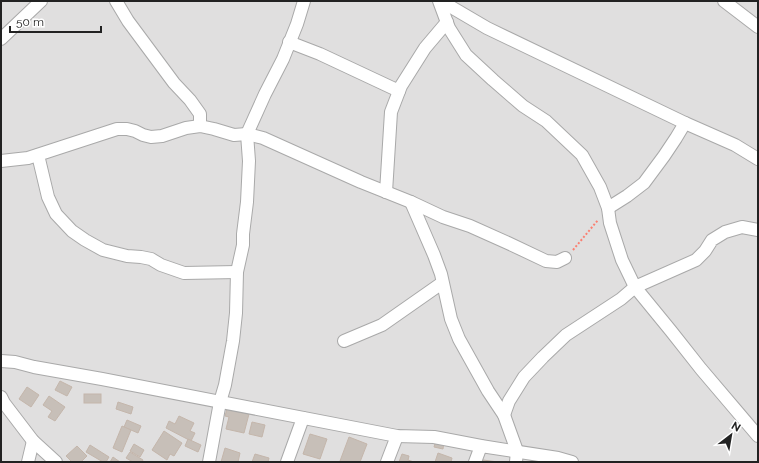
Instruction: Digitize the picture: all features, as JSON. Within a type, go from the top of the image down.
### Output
[{"type":"street","points":[[1,39],[41,1]]},
{"type":"street","points":[[116,1],[128,21],[170,78],[190,100],[200,114],[200,126]]},
{"type":"street","points":[[440,1],[449,28],[466,55],[523,106],[546,120],[582,155],[600,187],[608,208],[610,223],[622,260],[635,287],[701,369],[758,436]]},
{"type":"street","points":[[440,1],[487,28],[685,123],[735,145],[758,159]]},
{"type":"street","points":[[724,1],[758,27]]},
{"type":"street","points":[[209,462],[233,341],[236,313],[237,272],[243,245],[247,202],[249,161],[247,134],[283,59],[297,24],[302,2]]},
{"type":"street","points":[[386,192],[391,112],[399,90],[425,48],[447,22]]},
{"type":"street","points":[[289,42],[320,54],[399,90]]},
{"type":"street","points":[[608,208],[627,196],[644,182],[664,156],[685,123]]},
{"type":"street","points":[[1,161],[28,158],[116,129],[135,131],[151,138],[186,128],[200,126],[234,135],[247,134],[263,138],[443,217],[470,226],[546,261],[557,262],[565,258]]},
{"type":"street","points":[[38,155],[48,197],[56,214],[72,230],[85,240],[103,250],[127,256],[151,259],[161,265],[184,273],[237,272]]},
{"type":"street","points":[[411,202],[441,274],[451,319],[459,339],[488,391],[504,415],[516,456]]},
{"type":"street","points":[[504,415],[509,401],[524,377],[566,335],[621,299],[635,287],[696,260],[705,251],[712,240],[725,232],[742,227],[758,230]]},
{"type":"street","points":[[344,341],[382,325],[442,283]]},
{"type":"street","points":[[1,361],[15,362],[34,367],[109,380],[397,436],[434,437],[481,446],[516,456],[558,458],[572,462]]},
{"type":"street","points":[[1,397],[33,441],[56,462]]},
{"type":"street","points":[[287,462],[303,418]]},
{"type":"street","points":[[387,462],[397,436]]},
{"type":"street","points":[[28,462],[33,441]]},
{"type":"street","points":[[475,462],[481,446]]},
{"type":"path","points":[[565,258],[608,208]]},
{"type":"shaded area","points":[[1,1],[758,1],[758,462],[1,462]]},
{"type":"building","points":[[60,381],[72,387],[67,396],[55,390]]},
{"type":"building","points":[[27,387],[39,395],[31,407],[19,399]]},
{"type":"building","points":[[84,394],[101,394],[101,403],[84,403]]},
{"type":"building","points":[[49,396],[65,407],[55,421],[48,417],[52,411],[43,405]]},
{"type":"building","points":[[118,402],[133,407],[131,414],[116,409]]},
{"type":"building","points":[[227,409],[249,414],[244,433],[226,429],[229,417],[225,416]]},
{"type":"building","points":[[179,416],[194,423],[190,431],[195,433],[191,441],[166,428],[169,421],[175,424]]},
{"type":"building","points":[[127,420],[141,426],[138,433],[124,427]]},
{"type":"building","points":[[252,422],[265,425],[262,437],[249,434]]},
{"type":"building","points":[[122,426],[131,430],[122,452],[113,448]]},
{"type":"building","points":[[164,431],[182,443],[174,456],[170,454],[167,460],[152,450]]},
{"type":"building","points":[[310,434],[327,439],[320,459],[303,454]]},
{"type":"building","points":[[349,437],[367,444],[360,462],[340,461]]},
{"type":"building","points":[[188,439],[201,445],[198,452],[185,446]]},
{"type":"building","points":[[436,440],[444,442],[443,449],[434,447]]},
{"type":"building","points":[[134,444],[144,450],[140,457],[130,451]]},
{"type":"building","points":[[90,445],[109,457],[106,462],[103,462],[86,452]]},
{"type":"building","points":[[77,446],[87,456],[81,462],[72,462],[66,456]]},
{"type":"building","points":[[225,448],[240,453],[238,462],[221,462]]},
{"type":"building","points":[[130,452],[143,460],[142,462],[133,462],[126,458]]},
{"type":"building","points":[[438,453],[452,458],[451,462],[435,462]]},
{"type":"building","points":[[255,454],[269,458],[268,462],[252,462]]},
{"type":"building","points":[[402,454],[409,456],[408,460],[414,462],[399,462]]},
{"type":"building","points":[[113,457],[120,462],[110,462]]},
{"type":"building","points":[[483,460],[498,462],[482,462]]}]
